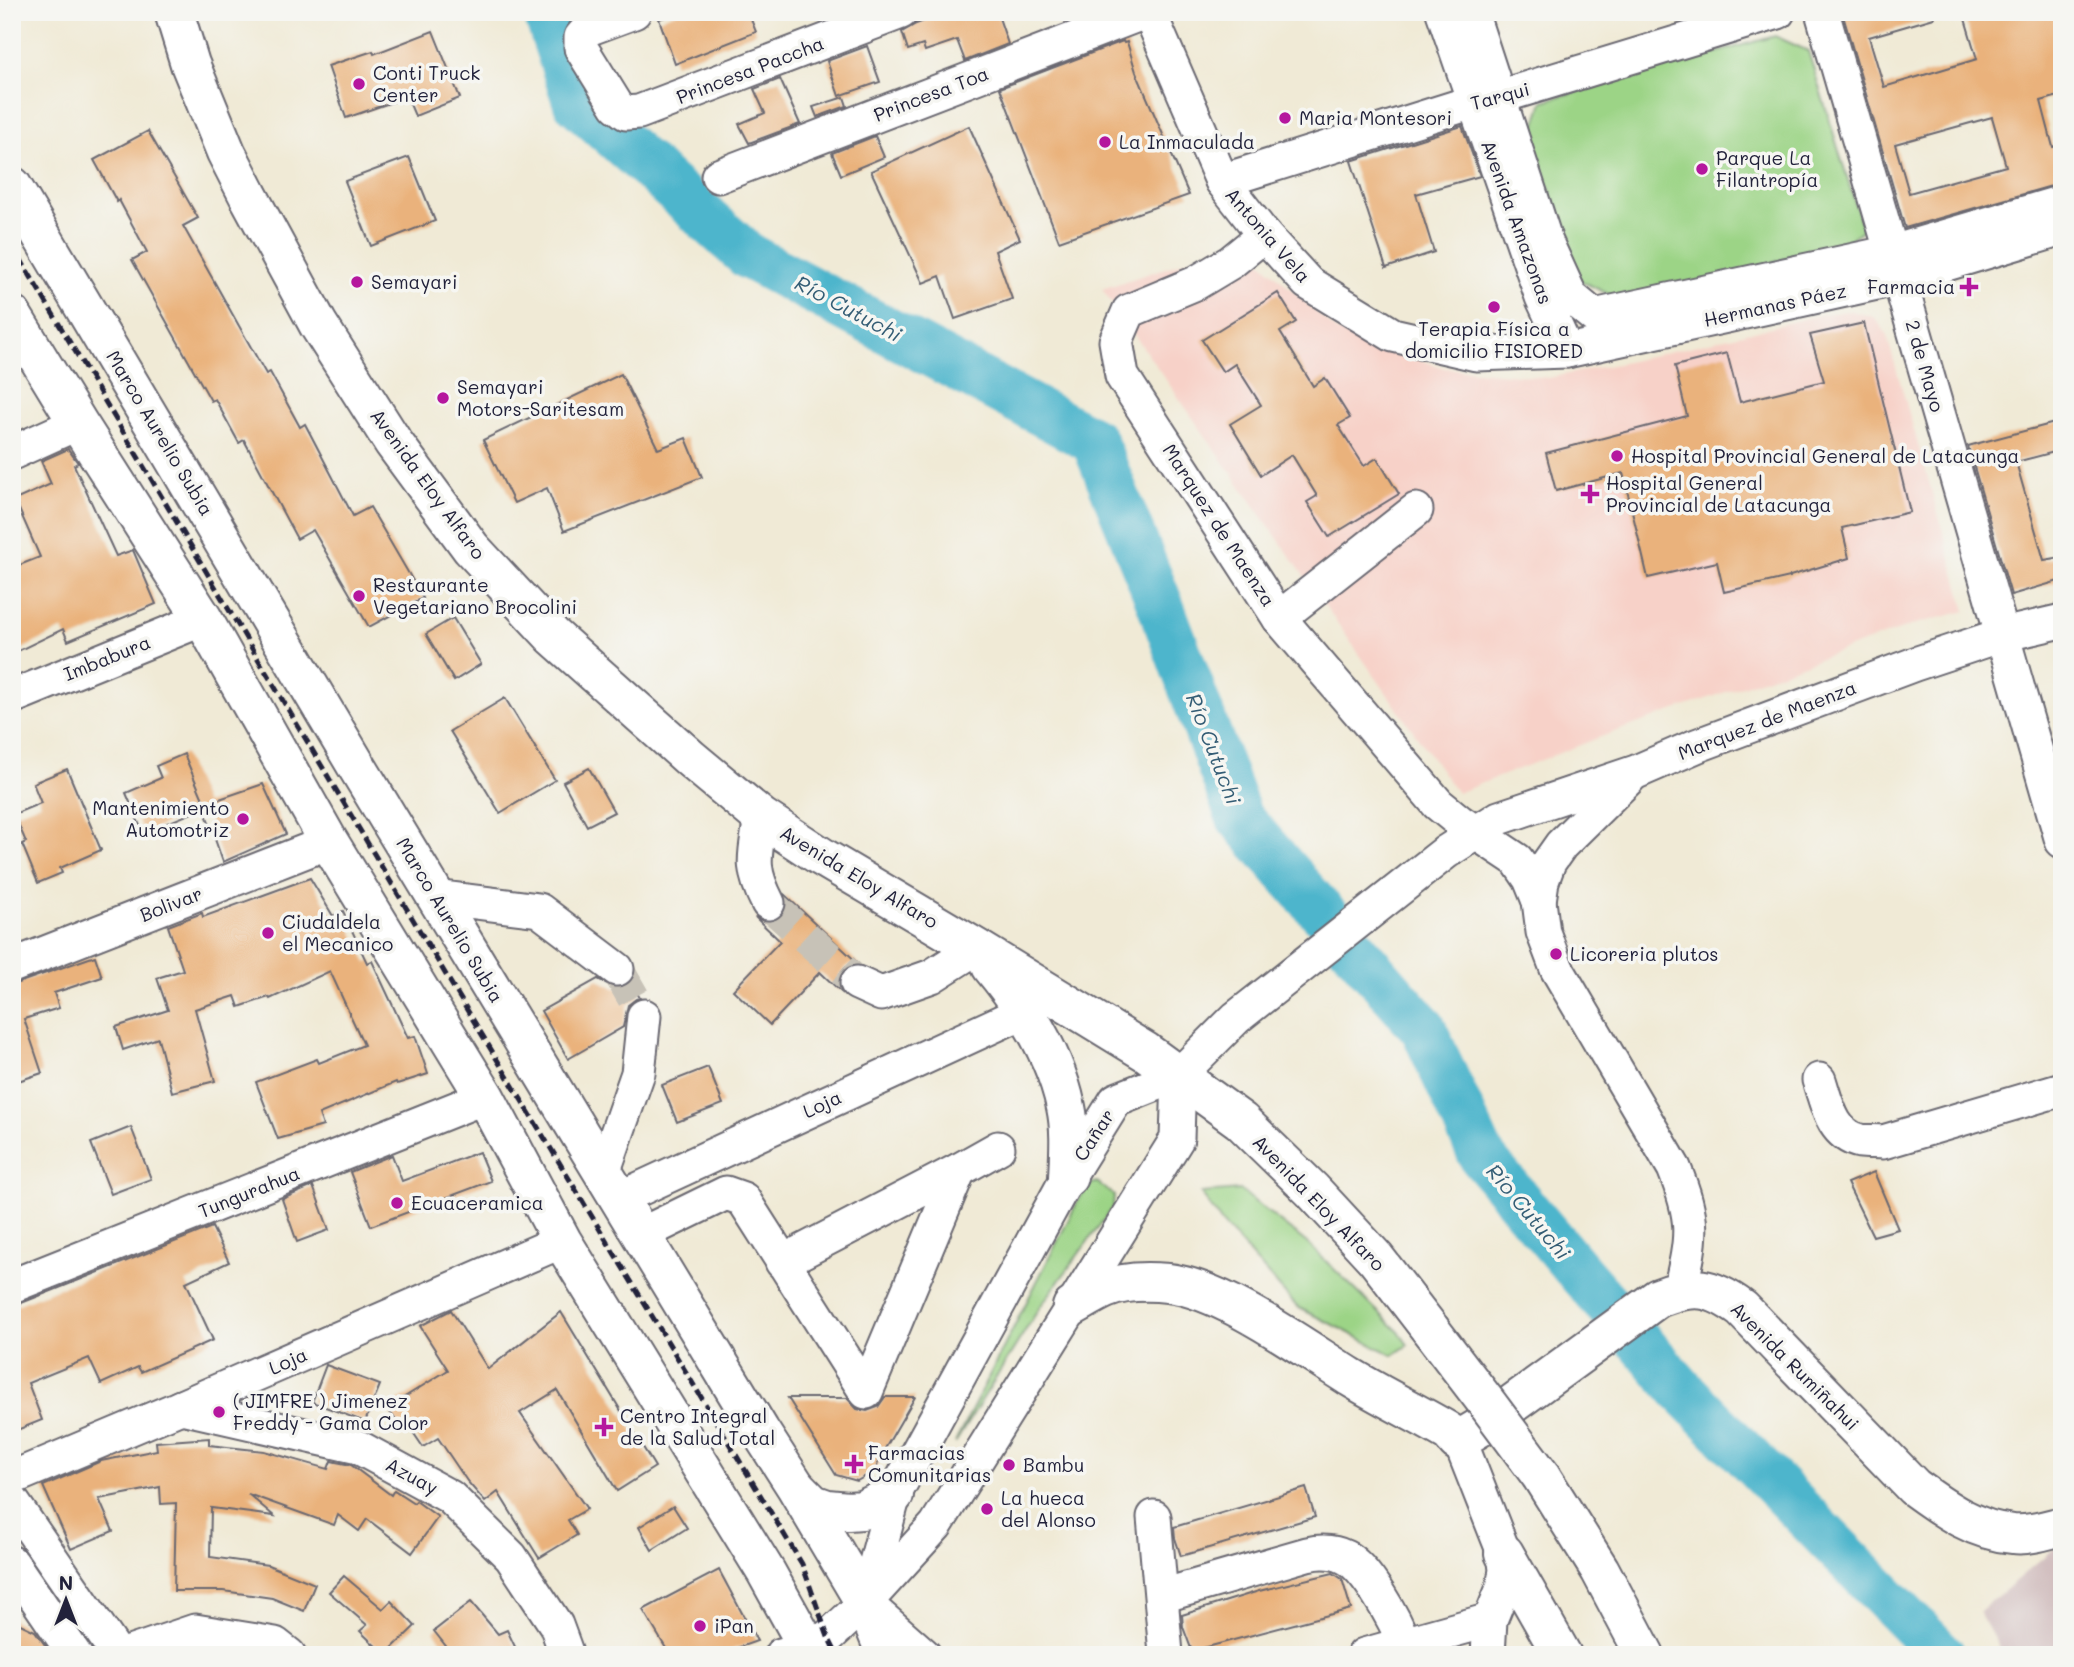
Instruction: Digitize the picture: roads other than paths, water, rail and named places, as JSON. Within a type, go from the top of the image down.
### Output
[{"type":"main road","name":"Avenida Eloy Alfaro","points":[[174,12],[190,64],[212,119],[248,195],[318,324],[401,452],[471,548],[553,636],[691,759],[761,817],[822,857],[1092,1018],[1179,1075],[1241,1121],[1312,1190],[1376,1259],[1430,1329],[1541,1476],[1600,1570],[1645,1655]]},
{"type":"main road","name":"Marco Aurelio Subia","points":[[12,186],[356,765],[796,1487],[865,1603],[886,1655]]},
{"type":"main road","points":[[12,315],[203,619],[329,842],[485,1097],[562,1241],[765,1572],[800,1653]]},
{"type":"main road","points":[[976,948],[1025,1010],[1057,1075],[1066,1108],[1068,1177]]},
{"type":"main road","points":[[1072,1307],[1106,1288],[1136,1282],[1169,1283],[1195,1290],[1269,1326],[1354,1379],[1449,1432],[1457,1441],[1482,1426],[1658,1298],[1680,1290]]},
{"type":"main road","name":"Avenida Rumiñahui","points":[[1680,1290],[1697,1289],[1716,1293],[1742,1309],[1914,1487],[1939,1504],[1973,1525],[2014,1535],[2062,1526]]},
{"type":"main road","points":[[796,1487],[813,1504],[827,1509],[848,1511],[862,1510],[894,1495]]},
{"type":"main road","points":[[1504,1553],[1562,1655]]},
{"type":"street","name":"Princesa Paccha","points":[[634,12],[588,29],[580,37],[581,48],[617,106],[626,113],[639,112],[901,12]]},
{"type":"street","name":"Princesa Toa","points":[[718,176],[1147,12]]},
{"type":"street","name":"Antonia Vela","points":[[1147,12],[1222,181],[1264,235],[1308,283],[1394,335],[1476,354],[1567,351]]},
{"type":"street","name":"Avenida Amazonas","points":[[1443,12],[1486,100],[1571,297],[1594,316]]},
{"type":"street","name":"Avenida Amazonas","points":[[1471,12],[1486,100],[1542,296],[1567,351]]},
{"type":"street","name":"Tarqui","points":[[1222,181],[1778,12]]},
{"type":"street","name":"2 de Mayo","points":[[1822,12],[2062,841]]},
{"type":"street","name":"Hermanas Páez","points":[[1594,316],[1896,265],[2062,202]]},
{"type":"street","name":"Hermanas Páez","points":[[1567,351],[1896,265],[2062,229]]},
{"type":"street","name":"Marquez de Maenza","points":[[1264,235],[1231,261],[1196,283],[1129,310],[1116,341],[1122,376],[1279,618],[1438,804],[1517,860],[1530,879],[1539,901],[1543,932],[1557,969],[1674,1168],[1686,1198],[1691,1220],[1690,1248],[1680,1290]]},
{"type":"street","points":[[12,453],[78,423]]},
{"type":"street","points":[[1279,618],[1416,510]]},
{"type":"street","name":"Imbabura","points":[[12,697],[203,619]]},
{"type":"street","name":"Marquez de Maenza","points":[[1179,1075],[1236,1017],[1446,852],[1499,818],[1636,772],[1696,746],[1877,678],[2002,635],[2062,621]]},
{"type":"street","points":[[1539,901],[1549,862],[1561,845],[1636,772]]},
{"type":"street","points":[[761,817],[754,864],[757,882],[768,903]]},
{"type":"street","name":"Bolivar","points":[[12,966],[329,842]]},
{"type":"street","points":[[436,897],[539,910],[617,968]]},
{"type":"street","points":[[857,983],[881,994],[932,975],[976,948]]},
{"type":"street","name":"Loja","points":[[612,1186],[1025,1010]]},
{"type":"street","points":[[612,1186],[638,1073],[643,1016]]},
{"type":"street","points":[[800,1653],[828,1637],[865,1603],[936,1525],[1177,1139],[1179,1075]]},
{"type":"street","name":"Cañar","points":[[865,1603],[894,1495],[1068,1177],[1116,1100],[1179,1075]]},
{"type":"street","points":[[1819,1080],[1831,1116],[1843,1134],[1860,1141],[1883,1142],[2062,1089]]},
{"type":"street","name":"Tungurahua","points":[[12,1286],[485,1097]]},
{"type":"street","points":[[782,1262],[998,1148]]},
{"type":"street","points":[[642,1234],[726,1193],[743,1199],[866,1392],[959,1170]]},
{"type":"street","name":"Loja","points":[[12,1478],[562,1241]]},
{"type":"street","name":"Azuay","points":[[181,1407],[358,1447],[450,1497],[510,1557],[556,1625],[567,1655]]},
{"type":"street","points":[[1457,1441],[1463,1449],[1504,1553],[1506,1570],[1503,1588],[1490,1620],[1488,1655]]},
{"type":"street","points":[[12,1501],[118,1655]]},
{"type":"street","points":[[1154,1517],[1166,1654]]},
{"type":"street","points":[[1162,1596],[1307,1554],[1326,1551],[1347,1557],[1357,1565],[1395,1621],[1404,1644]]},
{"type":"street","points":[[12,1563],[75,1655]]},
{"type":"street","points":[[865,1603],[924,1655]]},
{"type":"street","points":[[1363,1655],[1490,1620]]},
{"type":"street","points":[[124,1655],[195,1631],[275,1644],[289,1655]]},
{"type":"waterway","name":"Río Cutuchi","points":[[546,12],[576,102],[748,256],[1094,441],[1160,604],[1239,817],[1423,1028],[1482,1157],[1680,1388],[1942,1655]]},
{"type":"tunnel","points":[[768,903],[857,983]]},
{"type":"tunnel","points":[[617,969],[644,1016]]},
{"type":"railway","points":[[12,245],[452,985],[802,1564],[837,1655]]},
{"type":"place","name":"Conti Truck Center","points":[[359,84]]},
{"type":"place","name":"Maria Montesori","points":[[1285,118]]},
{"type":"place","name":"La Inmaculada","points":[[1105,142]]},
{"type":"place","name":"Parque La Filantropía","points":[[1702,169]]},
{"type":"place","name":"Semayari","points":[[357,282]]},
{"type":"place","name":"Farmacia","points":[[1969,287]]},
{"type":"place","name":"Terapia Física a domicilio FISIORED","points":[[1494,307]]},
{"type":"place","name":"Semayari Motors-Saritesam","points":[[443,398]]},
{"type":"place","name":"Hospital Provincial General de Latacunga","points":[[1617,456]]},
{"type":"place","name":"Hospital General Provincial de Latacunga","points":[[1590,494]]},
{"type":"place","name":"Restaurante Vegetariano Brocolini","points":[[359,596]]},
{"type":"place","name":"Mantenimiento Automotriz","points":[[243,819]]},
{"type":"place","name":"Ciudaldela el Mecanico","points":[[268,933]]},
{"type":"place","name":"Licoreria plutos","points":[[1556,954]]},
{"type":"place","name":"Ecuaceramica","points":[[397,1203]]},
{"type":"place","name":"( JIMFRE ) Jimenez Freddy - Gama Color","points":[[219,1412]]},
{"type":"place","name":"Centro Integral de la Salud Total","points":[[604,1427]]},
{"type":"place","name":"Farmacias Comunitarias","points":[[854,1464]]},
{"type":"place","name":"Bambu","points":[[1009,1465]]},
{"type":"place","name":"La hueca del Alonso","points":[[987,1509]]},
{"type":"place","name":"iPan","points":[[700,1626]]}]
